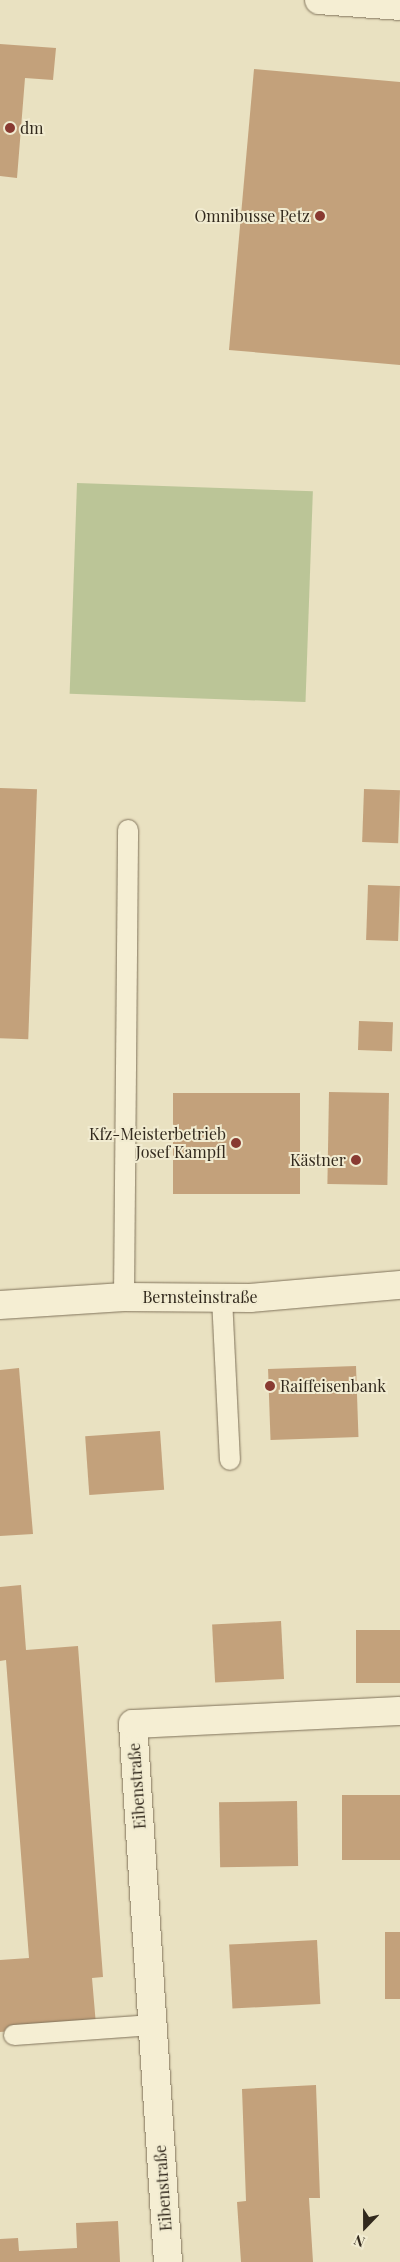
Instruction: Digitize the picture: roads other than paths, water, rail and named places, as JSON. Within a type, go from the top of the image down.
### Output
[{"type":"street","points":[[319,0],[400,6]]},
{"type":"street","name":"Bernsteinstraße","points":[[0,1306],[124,1297],[222,1298],[400,1285]]},
{"type":"street","name":"Eibenstraße","points":[[168,2262],[133,1724],[400,1711]]},
{"type":"lane","points":[[124,1297],[128,830]]},
{"type":"lane","points":[[222,1298],[230,1460]]},
{"type":"lane","points":[[14,2035],[152,2024]]},
{"type":"place","name":"dm","points":[[10,128]]},
{"type":"place","name":"Omnibusse Petz","points":[[320,216]]},
{"type":"place","name":"Kfz-Meisterbetrieb Josef Kampfl","points":[[236,1143]]},
{"type":"place","name":"Kästner","points":[[356,1160]]},
{"type":"place","name":"Raiffeisenbank","points":[[270,1386]]}]
